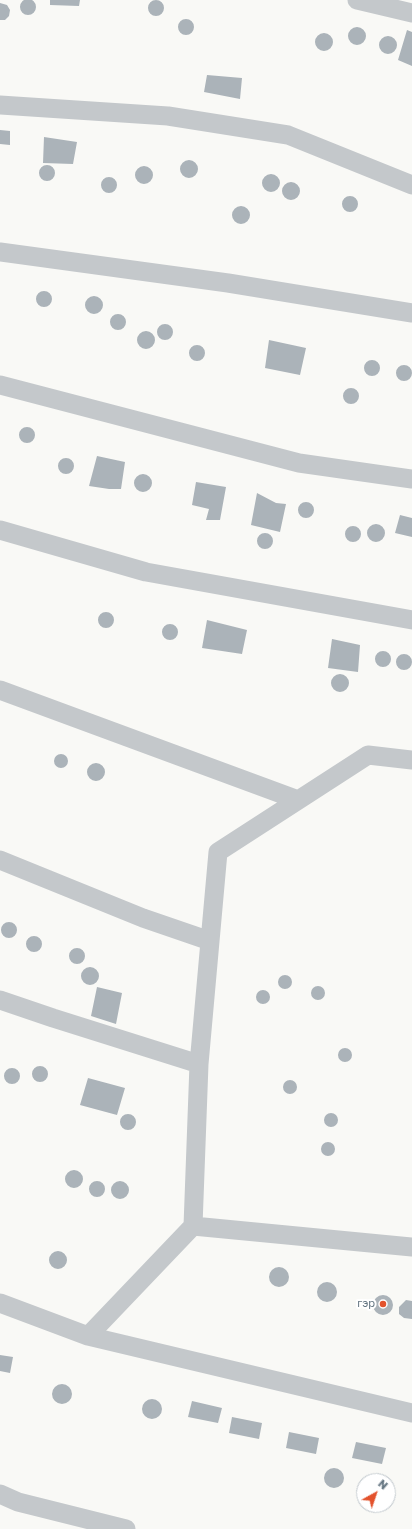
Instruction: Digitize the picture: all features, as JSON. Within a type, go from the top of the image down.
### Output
[{"type":"street","points":[[357,0],[412,13]]},
{"type":"street","points":[[0,105],[168,116],[288,135],[412,185]]},
{"type":"street","points":[[0,252],[228,283],[412,313]]},
{"type":"street","points":[[0,385],[298,463],[412,479]]},
{"type":"street","points":[[0,530],[146,572],[412,620]]},
{"type":"street","points":[[0,690],[298,800]]},
{"type":"street","points":[[88,1336],[193,1226],[199,1064],[218,852],[368,755],[412,760]]},
{"type":"street","points":[[0,860],[143,918],[210,941]]},
{"type":"street","points":[[0,1000],[199,1064]]},
{"type":"street","points":[[193,1226],[412,1247]]},
{"type":"street","points":[[0,1303],[88,1336],[412,1413]]},
{"type":"street","points":[[0,1494],[18,1502],[126,1529]]},
{"type":"building","points":[[25,-1],[31,-1],[36,4],[34,13],[31,15],[25,15],[20,10],[20,4]]},
{"type":"building","points":[[50,0],[80,0],[79,6],[50,5]]},
{"type":"building","points":[[153,0],[159,0],[164,5],[162,14],[159,16],[153,16],[148,11],[148,5]]},
{"type":"building","points":[[0,3],[7,5],[10,10],[9,16],[5,20],[0,20]]},
{"type":"building","points":[[183,19],[189,19],[194,24],[192,33],[189,35],[183,35],[178,30],[178,24]]},
{"type":"building","points":[[357,27],[363,30],[366,36],[363,42],[357,45],[351,42],[348,36],[351,30]]},
{"type":"building","points":[[407,30],[412,32],[412,66],[398,60]]},
{"type":"building","points":[[324,33],[330,36],[333,42],[330,48],[324,51],[318,48],[315,42],[318,36]]},
{"type":"building","points":[[388,36],[394,39],[397,45],[394,51],[388,54],[382,51],[379,45],[382,39]]},
{"type":"building","points":[[207,75],[242,78],[240,99],[204,92]]},
{"type":"building","points":[[0,130],[10,131],[10,145],[0,144]]},
{"type":"building","points":[[44,137],[77,142],[73,164],[43,163]]},
{"type":"building","points":[[189,160],[195,163],[198,169],[195,175],[189,178],[183,175],[180,169],[183,163]]},
{"type":"building","points":[[44,165],[50,165],[55,170],[53,179],[50,181],[44,181],[39,176],[39,170]]},
{"type":"building","points":[[144,166],[150,169],[153,175],[150,181],[144,184],[138,181],[135,175],[138,169]]},
{"type":"building","points":[[271,174],[277,177],[280,183],[277,189],[271,192],[265,189],[262,183],[265,177]]},
{"type":"building","points":[[106,177],[112,177],[117,182],[115,191],[112,193],[106,193],[101,188],[101,182]]},
{"type":"building","points":[[291,182],[297,185],[300,191],[297,197],[291,200],[285,197],[282,191],[285,185]]},
{"type":"building","points":[[347,196],[353,196],[358,201],[356,210],[353,212],[347,212],[342,207],[342,201]]},
{"type":"building","points":[[241,206],[247,209],[250,215],[247,221],[241,224],[235,221],[232,215],[235,209]]},
{"type":"building","points":[[41,291],[47,291],[52,296],[50,305],[47,307],[41,307],[36,302],[36,296]]},
{"type":"building","points":[[94,296],[100,299],[103,305],[100,311],[94,314],[88,311],[85,305],[88,299]]},
{"type":"building","points":[[115,314],[121,314],[126,319],[124,328],[121,330],[115,330],[110,325],[110,319]]},
{"type":"building","points":[[162,324],[168,324],[173,329],[171,338],[168,340],[162,340],[157,335],[157,329]]},
{"type":"building","points":[[146,331],[152,334],[155,340],[152,346],[146,349],[140,346],[137,340],[140,334]]},
{"type":"building","points":[[269,340],[306,348],[300,375],[265,368]]},
{"type":"building","points":[[194,345],[200,345],[205,350],[203,359],[200,361],[194,361],[189,356],[189,350]]},
{"type":"building","points":[[369,360],[375,360],[380,365],[378,374],[375,376],[369,376],[364,371],[364,365]]},
{"type":"building","points":[[401,365],[407,365],[412,370],[410,379],[407,381],[401,381],[396,376],[396,370]]},
{"type":"building","points":[[348,388],[354,388],[359,393],[357,402],[354,404],[348,404],[343,399],[343,393]]},
{"type":"building","points":[[24,427],[30,427],[35,432],[33,441],[30,443],[24,443],[19,438],[19,432]]},
{"type":"building","points":[[97,456],[125,462],[121,489],[89,486]]},
{"type":"building","points":[[63,458],[69,458],[74,463],[72,472],[69,474],[63,474],[58,469],[58,463]]},
{"type":"building","points":[[143,474],[149,477],[152,483],[149,489],[143,492],[137,489],[134,483],[137,477]]},
{"type":"building","points":[[196,482],[226,487],[220,520],[206,520],[209,509],[192,505]]},
{"type":"building","points":[[257,493],[276,503],[286,504],[280,532],[251,525]]},
{"type":"building","points":[[303,502],[309,502],[314,507],[312,516],[309,518],[303,518],[298,513],[298,507]]},
{"type":"building","points":[[400,515],[412,518],[412,537],[395,533]]},
{"type":"building","points":[[376,524],[382,527],[385,533],[382,539],[376,542],[370,539],[367,533],[370,527]]},
{"type":"building","points":[[350,526],[356,526],[361,531],[359,540],[356,542],[350,542],[345,537],[345,531]]},
{"type":"building","points":[[262,533],[268,533],[273,538],[271,547],[268,549],[262,549],[257,544],[257,538]]},
{"type":"building","points":[[103,612],[109,612],[114,617],[112,626],[109,628],[103,628],[98,623],[98,617]]},
{"type":"building","points":[[207,620],[247,630],[242,654],[202,648]]},
{"type":"building","points":[[167,624],[173,624],[178,629],[176,638],[173,640],[167,640],[162,635],[162,629]]},
{"type":"building","points":[[332,639],[360,645],[358,672],[328,668]]},
{"type":"building","points":[[380,651],[386,651],[391,656],[389,665],[386,667],[380,667],[375,662],[375,656]]},
{"type":"building","points":[[401,654],[407,654],[412,659],[410,668],[407,670],[401,670],[396,665],[396,659]]},
{"type":"building","points":[[340,674],[346,677],[349,683],[346,689],[340,692],[334,689],[331,683],[334,677]]},
{"type":"building","points":[[58,754],[64,754],[68,758],[68,764],[64,768],[58,768],[54,764],[54,758]]},
{"type":"building","points":[[96,763],[102,766],[105,772],[102,778],[96,781],[90,778],[87,772],[90,766]]},
{"type":"building","points":[[9,922],[15,924],[17,930],[15,936],[9,938],[3,936],[1,930],[3,924]]},
{"type":"building","points":[[31,936],[37,936],[42,941],[40,950],[37,952],[31,952],[26,947],[26,941]]},
{"type":"building","points":[[77,948],[83,950],[85,956],[83,962],[77,964],[71,962],[69,956],[71,950]]},
{"type":"building","points":[[90,967],[96,970],[99,976],[96,982],[90,985],[84,982],[81,976],[84,970]]},
{"type":"building","points":[[285,975],[290,977],[292,982],[290,987],[285,989],[280,987],[278,982],[280,977]]},
{"type":"building","points":[[318,986],[323,988],[325,993],[323,998],[318,1000],[313,998],[311,993],[313,988]]},
{"type":"building","points":[[97,987],[122,993],[116,1024],[91,1016]]},
{"type":"building","points":[[263,990],[268,992],[270,997],[268,1002],[263,1004],[258,1002],[256,997],[258,992]]},
{"type":"building","points":[[345,1048],[350,1050],[352,1055],[350,1060],[345,1062],[340,1060],[338,1055],[340,1050]]},
{"type":"building","points":[[40,1066],[46,1068],[48,1074],[46,1080],[40,1082],[34,1080],[32,1074],[34,1068]]},
{"type":"building","points":[[12,1068],[18,1070],[20,1076],[18,1082],[12,1084],[6,1082],[4,1076],[6,1070]]},
{"type":"building","points":[[88,1078],[125,1088],[117,1115],[80,1105]]},
{"type":"building","points":[[290,1080],[295,1082],[297,1087],[295,1092],[290,1094],[285,1092],[283,1087],[285,1082]]},
{"type":"building","points":[[331,1113],[336,1115],[338,1120],[336,1125],[331,1127],[326,1125],[324,1120],[326,1115]]},
{"type":"building","points":[[125,1114],[131,1114],[136,1119],[134,1128],[131,1130],[125,1130],[120,1125],[120,1119]]},
{"type":"building","points":[[328,1142],[333,1144],[335,1149],[333,1154],[328,1156],[323,1154],[321,1149],[323,1144]]},
{"type":"building","points":[[74,1170],[80,1173],[83,1179],[80,1185],[74,1188],[68,1185],[65,1179],[68,1173]]},
{"type":"building","points":[[97,1181],[104,1186],[105,1189],[100,1196],[97,1197],[90,1192],[89,1189],[94,1182]]},
{"type":"building","points":[[120,1181],[126,1184],[129,1190],[126,1196],[120,1199],[114,1196],[111,1190],[114,1184]]},
{"type":"building","points":[[54,1251],[62,1251],[67,1256],[65,1267],[62,1269],[54,1269],[49,1264],[49,1256]]},
{"type":"building","points":[[279,1267],[286,1270],[289,1277],[286,1284],[279,1287],[272,1284],[269,1277],[272,1270]]},
{"type":"building","name":"гэр","points":[[327,1282],[334,1285],[337,1292],[334,1299],[327,1302],[320,1299],[317,1292],[320,1285]]},
{"type":"building","name":"гэр","points":[[383,1295],[390,1298],[393,1305],[390,1312],[383,1315],[376,1312],[373,1305],[376,1298]]},
{"type":"building","name":"гэр","points":[[406,1300],[412,1301],[412,1319],[404,1318],[399,1314],[399,1307]]},
{"type":"building","points":[[0,1355],[13,1357],[10,1373],[0,1371]]},
{"type":"building","points":[[62,1384],[69,1387],[72,1394],[69,1401],[62,1404],[55,1401],[52,1394],[55,1387]]},
{"type":"building","points":[[152,1399],[159,1402],[162,1409],[159,1416],[152,1419],[145,1416],[142,1409],[145,1402]]},
{"type":"building","points":[[192,1401],[222,1408],[218,1423],[188,1417]]},
{"type":"building","points":[[232,1417],[262,1423],[259,1439],[229,1433]]},
{"type":"building","points":[[289,1432],[319,1438],[316,1454],[286,1448]]},
{"type":"building","points":[[356,1442],[386,1448],[382,1464],[352,1458]]},
{"type":"building","points":[[334,1468],[341,1471],[344,1478],[341,1485],[334,1488],[327,1485],[324,1478],[327,1471]]},
{"type":"place","name":"гэр","points":[[383,1304]]}]
